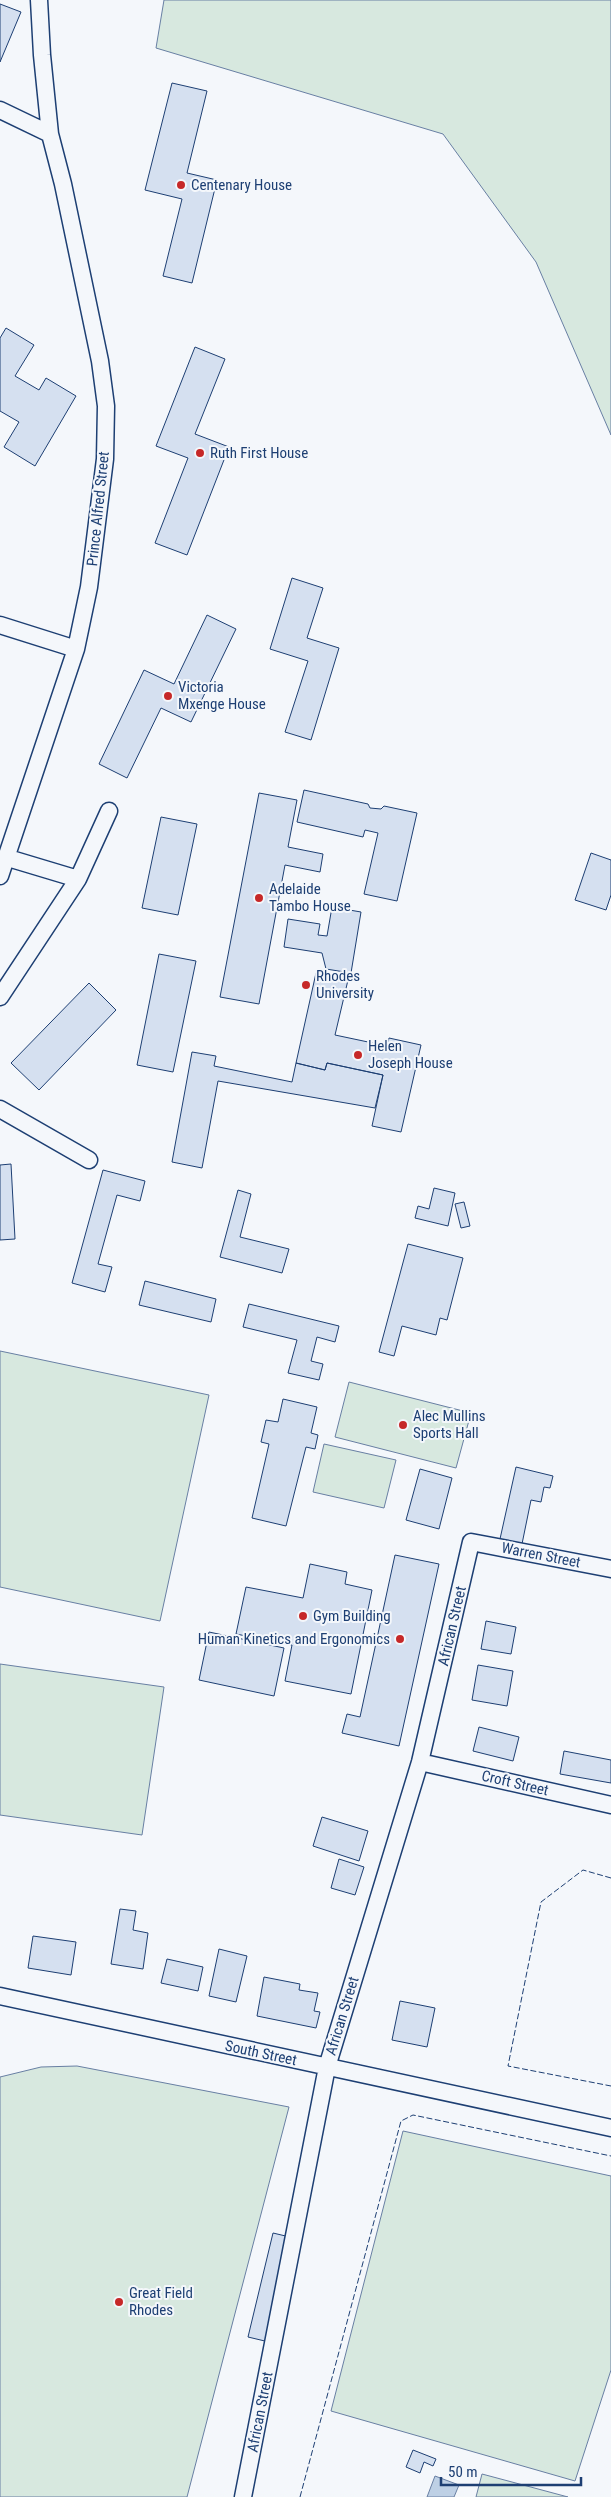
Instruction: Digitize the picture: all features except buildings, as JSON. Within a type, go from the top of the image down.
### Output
[{"type":"street","name":"Prince Alfred Street","points":[[0,876],[8,858],[76,649],[91,577],[105,459],[106,406],[85,282],[50,134],[42,55],[39,0]]},
{"type":"street","points":[[0,110],[50,134]]},
{"type":"street","points":[[0,625],[76,649]]},
{"type":"street","points":[[0,997],[78,879],[109,810]]},
{"type":"street","points":[[8,858],[78,879]]},
{"type":"street","points":[[0,1109],[90,1160]]},
{"type":"street","name":"Warren Street","points":[[472,1542],[611,1569]]},
{"type":"street","name":"African Street","points":[[243,2497],[327,2067],[420,1762],[472,1542]]},
{"type":"street","name":"Croft Street","points":[[420,1762],[611,1805]]},
{"type":"street","name":"South Street","points":[[0,1996],[611,2128]]},
{"type":"shaded area","points":[[164,0],[611,0],[611,435],[536,262],[443,134],[156,48]]},
{"type":"shaded area","points":[[0,1351],[209,1395],[160,1621],[0,1587]]},
{"type":"shaded area","name":"Alec Mullins Sports Hall","points":[[349,1382],[471,1413],[456,1468],[335,1437]]},
{"type":"shaded area","points":[[324,1444],[396,1460],[384,1508],[313,1492]]},
{"type":"shaded area","points":[[0,1664],[164,1687],[142,1835],[0,1815]]},
{"type":"shaded area","name":"Great Field Rhodes","points":[[77,2066],[289,2107],[187,2497],[0,2497],[0,2077],[41,2067]]},
{"type":"shaded area","points":[[403,2131],[611,2176],[611,2370],[575,2481],[331,2411]]},
{"type":"shaded area","points":[[482,2474],[568,2497],[476,2497]]},
{"type":"water","points":[[435,2476],[459,2485],[454,2497],[427,2497]]},
{"type":"fence","points":[[611,1878],[583,1870],[541,1902],[508,2066],[611,2086]]},
{"type":"fence","points":[[300,2497],[401,2121],[413,2115],[611,2156]]},
{"type":"place","name":"Centenary House","points":[[181,185]]},
{"type":"place","name":"Ruth First House","points":[[200,453]]},
{"type":"place","name":"Victoria Mxenge House","points":[[168,696]]},
{"type":"place","name":"Adelaide Tambo House","points":[[259,898]]},
{"type":"place","name":"Rhodes University","points":[[306,985]]},
{"type":"place","name":"Helen Joseph House","points":[[358,1055]]},
{"type":"place","name":"Alec Mullins Sports Hall","points":[[403,1425]]},
{"type":"place","name":"Gym Building","points":[[303,1616]]},
{"type":"place","name":"Human Kinetics and Ergonomics","points":[[400,1639]]},
{"type":"place","name":"Great Field Rhodes","points":[[119,2302]]}]
